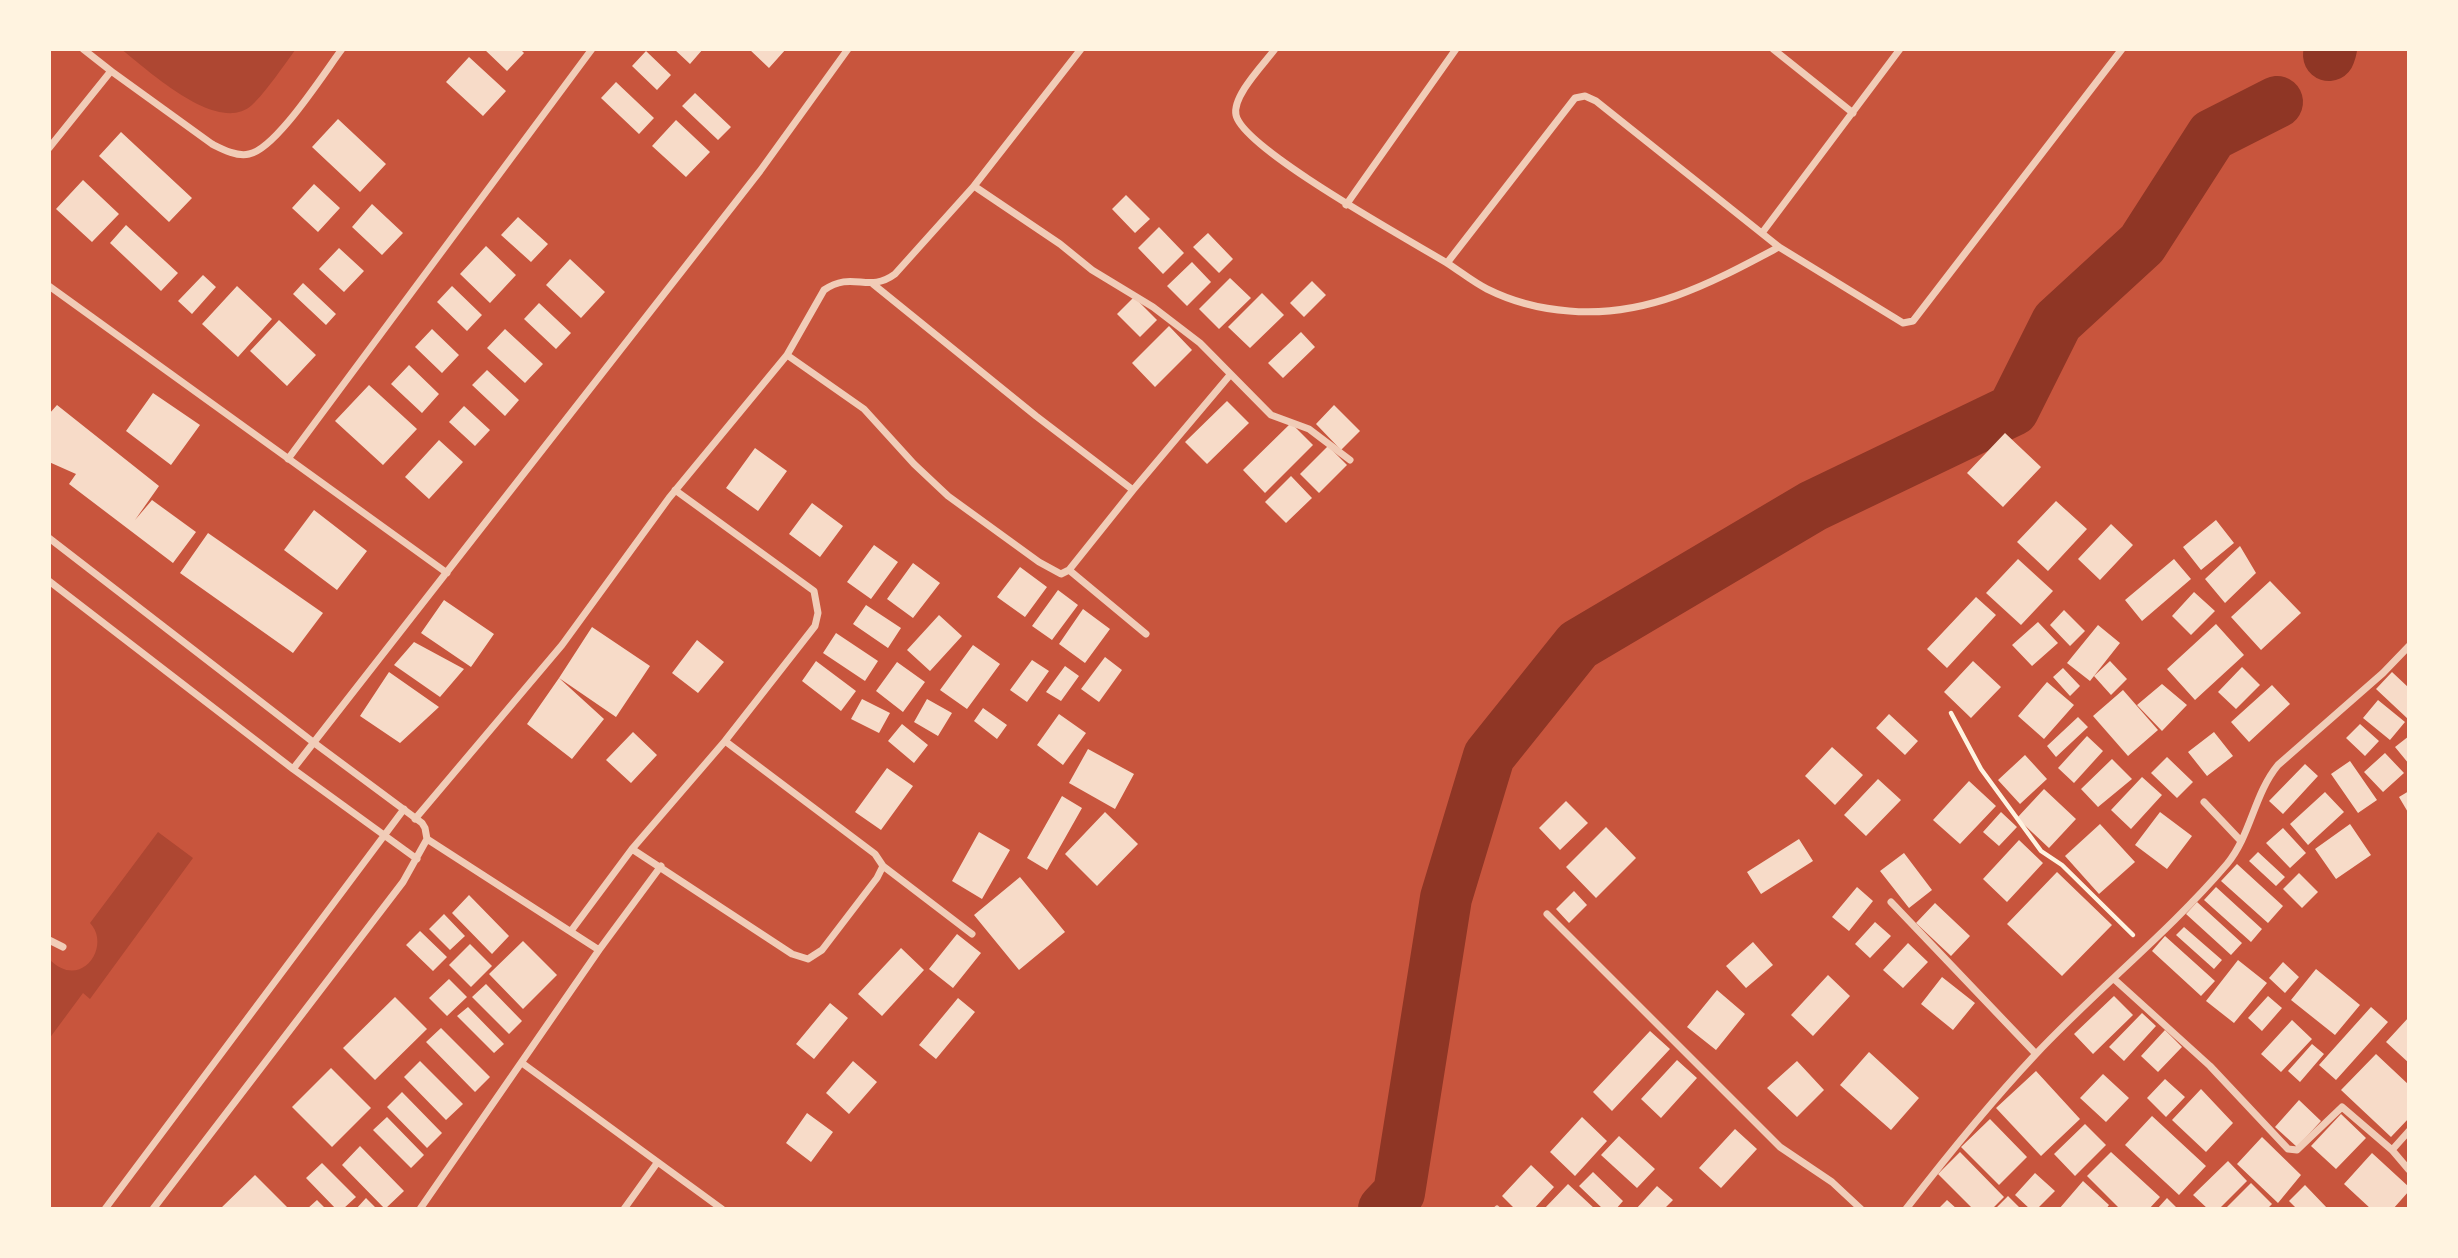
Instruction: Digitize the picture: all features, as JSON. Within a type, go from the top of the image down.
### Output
[{"type":"street","points":[[83,49],[212,144],[230,152],[249,155],[270,143],[342,49]]},
{"type":"street","points":[[288,459],[592,49]]},
{"type":"street","points":[[293,769],[760,171],[848,49]]},
{"type":"street","points":[[415,819],[562,645],[675,490],[787,355],[824,290],[847,279],[873,284],[885,282],[895,274],[974,186],[1080,49]]},
{"type":"street","points":[[1275,49],[1236,100],[1235,114],[1240,127],[1346,205],[1447,263],[1486,289],[1544,309],[1573,312],[1640,307],[1704,286],[1779,247]]},
{"type":"street","points":[[1346,205],[1457,49]]},
{"type":"street","points":[[1773,49],[1853,113]]},
{"type":"street","points":[[1762,233],[1900,49]]},
{"type":"street","points":[[1447,263],[1575,97],[1585,96],[1596,101],[1779,247],[1903,323],[1913,321],[2122,49]]},
{"type":"street","points":[[49,148],[111,71]]},
{"type":"street","points":[[974,186],[1060,244],[1092,270],[1153,307],[1200,343],[1271,415],[1309,429],[1350,460]]},
{"type":"street","points":[[873,284],[1036,416],[1133,490]]},
{"type":"street","points":[[49,286],[447,573]]},
{"type":"street","points":[[787,355],[864,409],[914,464],[948,496],[1051,570],[1061,574],[1069,570],[1230,376]]},
{"type":"street","points":[[571,931],[632,849],[724,741],[815,626],[818,612],[814,591],[675,490]]},
{"type":"street","points":[[49,538],[404,809],[425,828],[427,839],[403,882],[152,1209]]},
{"type":"street","points":[[1069,570],[1146,634]]},
{"type":"street","points":[[49,581],[293,769],[417,859]]},
{"type":"street","points":[[1906,1209],[1947,1156],[2036,1054],[2147,948],[2229,861],[2267,779],[2278,765],[2383,673],[2409,646]]},
{"type":"street","points":[[724,741],[875,854],[883,866],[972,934]]},
{"type":"street","points":[[2204,802],[2241,840]]},
{"type":"street","points":[[107,1208],[404,809]]},
{"type":"street","points":[[427,839],[599,950]]},
{"type":"street","points":[[632,849],[792,954],[808,959],[822,950],[877,878],[883,866]]},
{"type":"street","points":[[420,1209],[599,950],[661,866]]},
{"type":"street","points":[[1891,902],[2036,1054]]},
{"type":"street","points":[[1547,914],[1780,1147],[1832,1182],[1861,1209]]},
{"type":"street","points":[[49,940],[62,947]]},
{"type":"street","points":[[2115,979],[2210,1066],[2288,1149],[2297,1150],[2342,1107],[2392,1150],[2409,1170]]},
{"type":"street","points":[[522,1063],[722,1209]]},
{"type":"street","points":[[2392,1150],[2409,1131]]},
{"type":"street","points":[[624,1209],[657,1163]]},
{"type":"path","points":[[1951,713],[1981,769],[2040,851],[2062,865],[2147,948]]},
{"type":"shaded area","points":[[121,49],[296,49],[252,105],[238,112],[221,112],[184,96]]},
{"type":"shaded area","points":[[158,832],[193,858],[90,999],[83,993],[49,1039],[49,959],[61,968],[72,971],[90,962],[97,943],[96,933],[90,923]]},
{"type":"building","points":[[484,49],[520,49],[524,53],[507,71]]},
{"type":"building","points":[[674,49],[703,49],[690,64]]},
{"type":"building","points":[[749,49],[786,49],[769,68]]},
{"type":"building","points":[[646,51],[671,75],[657,90],[632,66]]},
{"type":"building","points":[[469,57],[506,91],[483,116],[446,82]]},
{"type":"building","points":[[616,82],[654,118],[639,134],[601,98]]},
{"type":"building","points":[[695,93],[731,127],[718,140],[682,106]]},
{"type":"building","points":[[338,119],[386,164],[360,192],[312,147]]},
{"type":"building","points":[[676,120],[710,152],[686,177],[652,146]]},
{"type":"building","points":[[121,132],[192,198],[169,222],[99,156]]},
{"type":"building","points":[[83,180],[119,214],[92,242],[56,209]]},
{"type":"building","points":[[314,184],[340,208],[318,232],[292,208]]},
{"type":"building","points":[[1126,195],[1150,219],[1135,233],[1112,209]]},
{"type":"building","points":[[372,204],[403,233],[382,255],[352,227]]},
{"type":"building","points":[[518,217],[548,244],[531,262],[501,235]]},
{"type":"building","points":[[126,225],[178,273],[161,291],[110,243]]},
{"type":"building","points":[[1159,227],[1184,253],[1163,274],[1138,248]]},
{"type":"building","points":[[1208,233],[1233,259],[1219,273],[1193,247]]},
{"type":"building","points":[[486,246],[516,275],[490,303],[460,274]]},
{"type":"building","points":[[339,248],[364,271],[344,292],[319,269]]},
{"type":"building","points":[[570,259],[605,292],[581,318],[546,285]]},
{"type":"building","points":[[1192,262],[1211,282],[1187,306],[1167,286]]},
{"type":"building","points":[[203,275],[216,287],[192,314],[178,301]]},
{"type":"building","points":[[1230,278],[1251,298],[1219,329],[1199,309]]},
{"type":"building","points":[[1312,281],[1326,295],[1304,317],[1290,303]]},
{"type":"building","points":[[303,283],[336,314],[326,325],[293,294]]},
{"type":"building","points":[[237,286],[272,319],[238,357],[202,324]]},
{"type":"building","points":[[452,286],[482,315],[467,331],[437,302]]},
{"type":"building","points":[[1262,293],[1284,315],[1250,348],[1228,327]]},
{"type":"building","points":[[1134,297],[1157,320],[1140,337],[1117,314]]},
{"type":"building","points":[[539,303],[571,333],[556,349],[524,319]]},
{"type":"building","points":[[279,320],[316,355],[287,386],[250,351]]},
{"type":"building","points":[[1169,326],[1192,350],[1155,387],[1132,363]]},
{"type":"building","points":[[432,329],[459,355],[442,373],[415,347]]},
{"type":"building","points":[[505,329],[543,364],[525,383],[487,348]]},
{"type":"building","points":[[1301,332],[1315,347],[1283,378],[1268,363]]},
{"type":"building","points":[[409,365],[439,394],[422,413],[391,384]]},
{"type":"building","points":[[487,370],[519,400],[505,416],[472,385]]},
{"type":"building","points":[[369,385],[417,429],[383,465],[335,421]]},
{"type":"building","points":[[153,393],[200,425],[171,465],[126,431]]},
{"type":"building","points":[[1227,401],[1249,423],[1207,464],[1185,442]]},
{"type":"building","points":[[57,405],[159,486],[135,520],[152,500],[196,532],[173,563],[69,484],[76,474],[49,462],[49,414]]},
{"type":"building","points":[[1334,405],[1360,431],[1341,450],[1316,424]]},
{"type":"building","points":[[464,406],[490,430],[475,446],[449,422]]},
{"type":"building","points":[[1291,423],[1313,445],[1265,493],[1243,470]]},
{"type":"building","points":[[2005,433],[2041,467],[2003,507],[1967,473]]},
{"type":"building","points":[[439,440],[463,462],[429,499],[405,477]]},
{"type":"building","points":[[1328,446],[1347,465],[1319,493],[1300,474]]},
{"type":"building","points":[[755,448],[787,471],[758,511],[726,488]]},
{"type":"building","points":[[1291,476],[1312,498],[1286,523],[1265,502]]},
{"type":"building","points":[[2056,501],[2087,529],[2048,571],[2017,542]]},
{"type":"building","points":[[812,503],[843,526],[820,557],[789,534]]},
{"type":"building","points":[[314,510],[367,551],[337,590],[284,550]]},
{"type":"building","points":[[2216,520],[2234,543],[2201,570],[2183,547]]},
{"type":"building","points":[[2111,524],[2133,545],[2100,580],[2078,559]]},
{"type":"building","points":[[208,533],[323,613],[293,653],[180,573]]},
{"type":"building","points":[[874,545],[898,562],[871,599],[847,582]]},
{"type":"building","points":[[2240,546],[2256,573],[2225,603],[2205,579]]},
{"type":"building","points":[[2018,559],[2053,591],[2021,625],[1986,593]]},
{"type":"building","points":[[2174,559],[2191,579],[2142,621],[2125,600]]},
{"type":"building","points":[[913,563],[940,583],[913,618],[887,599]]},
{"type":"building","points":[[1020,567],[1047,587],[1025,617],[997,597]]},
{"type":"building","points":[[2270,581],[2301,613],[2261,650],[2231,617]]},
{"type":"building","points":[[1058,590],[1078,605],[1052,640],[1032,626]]},
{"type":"building","points":[[2194,592],[2215,611],[2191,635],[2172,616]]},
{"type":"building","points":[[1976,597],[1996,615],[1947,668],[1927,649]]},
{"type":"building","points":[[444,600],[494,634],[471,667],[421,633]]},
{"type":"building","points":[[866,605],[901,628],[888,648],[853,624]]},
{"type":"building","points":[[1083,609],[1110,629],[1085,663],[1059,644]]},
{"type":"building","points":[[2064,610],[2085,631],[2070,646],[2050,625]]},
{"type":"building","points":[[939,615],[962,636],[930,671],[907,650]]},
{"type":"building","points":[[2038,622],[2058,643],[2032,666],[2012,645]]},
{"type":"building","points":[[2216,624],[2244,655],[2195,700],[2167,669]]},
{"type":"building","points":[[2098,625],[2120,643],[2090,681],[2067,663]]},
{"type":"building","points":[[592,627],[650,666],[616,717],[559,678]]},
{"type":"building","points":[[836,633],[878,661],[865,681],[823,653]]},
{"type":"building","points":[[697,640],[724,662],[698,693],[672,673]]},
{"type":"building","points":[[414,642],[464,669],[440,697],[394,665]]},
{"type":"building","points":[[973,645],[1000,664],[967,709],[940,690]]},
{"type":"building","points":[[1105,657],[1122,670],[1099,702],[1081,689]]},
{"type":"building","points":[[1032,660],[1049,671],[1027,702],[1010,690]]},
{"type":"building","points":[[816,661],[856,691],[841,711],[802,681]]},
{"type":"building","points":[[1973,661],[2001,687],[1971,718],[1944,692]]},
{"type":"building","points":[[2110,661],[2127,679],[2111,695],[2094,676]]},
{"type":"building","points":[[897,662],[925,682],[903,712],[876,691]]},
{"type":"building","points":[[1065,666],[1079,676],[1061,701],[1046,692]]},
{"type":"building","points":[[2242,667],[2260,685],[2236,709],[2218,692]]},
{"type":"building","points":[[2063,668],[2080,686],[2070,696],[2053,677]]},
{"type":"building","points":[[389,672],[439,707],[400,743],[360,716]]},
{"type":"building","points":[[2392,672],[2409,688],[2408,719],[2376,689]]},
{"type":"building","points":[[559,678],[604,719],[572,759],[527,724]]},
{"type":"building","points":[[2047,682],[2074,705],[2044,739],[2018,716]]},
{"type":"building","points":[[2162,684],[2187,705],[2162,731],[2137,705]]},
{"type":"building","points":[[2272,685],[2290,704],[2249,742],[2231,722]]},
{"type":"building","points":[[2123,690],[2158,730],[2128,756],[2093,716]]},
{"type":"building","points":[[862,699],[890,713],[879,733],[851,719]]},
{"type":"building","points":[[927,699],[952,713],[938,736],[914,722]]},
{"type":"building","points":[[2378,700],[2405,722],[2390,740],[2363,718]]},
{"type":"building","points":[[983,708],[1007,725],[997,739],[974,721]]},
{"type":"building","points":[[1059,714],[1086,733],[1063,765],[1037,745]]},
{"type":"building","points":[[1889,714],[1918,741],[1905,755],[1876,728]]},
{"type":"building","points":[[2078,717],[2088,727],[2056,757],[2047,746]]},
{"type":"building","points":[[902,724],[928,745],[914,763],[888,741]]},
{"type":"building","points":[[2360,724],[2379,741],[2365,756],[2346,738]]},
{"type":"building","points":[[633,732],[657,755],[631,783],[606,760]]},
{"type":"building","points":[[2214,732],[2233,756],[2207,776],[2188,752]]},
{"type":"building","points":[[2087,736],[2103,751],[2074,783],[2058,768]]},
{"type":"building","points":[[2409,736],[2409,764],[2395,747]]},
{"type":"building","points":[[1832,747],[1863,775],[1835,805],[1805,776]]},
{"type":"building","points":[[1088,749],[1134,774],[1115,809],[1069,783]]},
{"type":"building","points":[[2385,753],[2404,773],[2383,792],[2364,772]]},
{"type":"building","points":[[2025,755],[2047,779],[2020,804],[1998,780]]},
{"type":"building","points":[[2167,757],[2193,782],[2177,798],[2151,773]]},
{"type":"building","points":[[2112,759],[2132,779],[2098,807],[2081,789]]},
{"type":"building","points":[[2350,761],[2377,800],[2358,813],[2331,774]]},
{"type":"building","points":[[2305,764],[2318,776],[2283,814],[2269,801]]},
{"type":"building","points":[[887,768],[913,786],[881,830],[855,812]]},
{"type":"building","points":[[2142,777],[2162,795],[2131,829],[2111,810]]},
{"type":"building","points":[[1878,779],[1901,800],[1866,836],[1844,815]]},
{"type":"building","points":[[1969,781],[1996,806],[1960,844],[1933,820]]},
{"type":"building","points":[[2044,789],[2076,819],[2049,848],[2017,818]]},
{"type":"building","points":[[2409,791],[2409,814],[2399,797]]},
{"type":"building","points":[[2325,792],[2344,812],[2308,845],[2290,824]]},
{"type":"building","points":[[1062,796],[1082,808],[1047,870],[1027,858]]},
{"type":"building","points":[[1566,801],[1588,823],[1560,850],[1539,828]]},
{"type":"building","points":[[1105,812],[1138,844],[1097,886],[1065,854]]},
{"type":"building","points":[[2001,812],[2017,827],[1999,846],[1983,832]]},
{"type":"building","points":[[2160,812],[2192,836],[2167,869],[2135,845]]},
{"type":"building","points":[[2100,824],[2135,862],[2099,894],[2065,856]]},
{"type":"building","points":[[2350,824],[2371,855],[2336,879],[2315,849]]},
{"type":"building","points":[[1606,827],[1636,858],[1596,898],[1566,867]]},
{"type":"building","points":[[2283,828],[2306,853],[2290,868],[2266,843]]},
{"type":"building","points":[[979,832],[1010,850],[982,899],[952,881]]},
{"type":"building","points":[[1799,839],[1813,861],[1761,894],[1747,872]]},
{"type":"building","points":[[2019,840],[2043,863],[2007,902],[1983,879]]},
{"type":"building","points":[[2258,852],[2285,877],[2276,886],[2249,861]]},
{"type":"building","points":[[1904,853],[1932,890],[1909,908],[1880,871]]},
{"type":"building","points":[[2237,864],[2283,906],[2268,923],[2221,881]]},
{"type":"building","points":[[2057,872],[2112,925],[2062,976],[2007,924]]},
{"type":"building","points":[[2299,873],[2318,892],[2302,908],[2283,889]]},
{"type":"building","points":[[1020,877],[1065,932],[1019,970],[974,915]]},
{"type":"building","points":[[1857,887],[1873,901],[1849,931],[1832,917]]},
{"type":"building","points":[[2216,887],[2262,929],[2251,942],[2204,900]]},
{"type":"building","points":[[1574,891],[1587,905],[1569,923],[1556,909]]},
{"type":"building","points":[[469,895],[509,936],[492,954],[452,913]]},
{"type":"building","points":[[2197,902],[2242,943],[2231,955],[2186,914]]},
{"type":"building","points":[[1935,903],[1970,936],[1951,956],[1916,923]]},
{"type":"building","points":[[444,914],[465,936],[450,950],[429,929]]},
{"type":"building","points":[[1875,922],[1891,936],[1870,958],[1855,944]]},
{"type":"building","points":[[2184,927],[2222,960],[2214,969],[2176,935]]},
{"type":"building","points":[[420,931],[447,957],[433,971],[406,945]]},
{"type":"building","points":[[957,934],[981,953],[953,988],[929,969]]},
{"type":"building","points":[[2165,936],[2215,981],[2201,996],[2152,951]]},
{"type":"building","points":[[523,941],[557,975],[523,1009],[489,974]]},
{"type":"building","points":[[1753,942],[1773,965],[1746,988],[1726,966]]},
{"type":"building","points":[[1908,943],[1928,962],[1903,988],[1883,970]]},
{"type":"building","points":[[470,944],[492,966],[471,987],[449,965]]},
{"type":"building","points":[[901,948],[924,970],[882,1016],[858,994]]},
{"type":"building","points":[[2238,960],[2267,983],[2234,1023],[2206,1001]]},
{"type":"building","points":[[2283,962],[2299,977],[2285,993],[2269,978]]},
{"type":"building","points":[[2316,969],[2360,1005],[2335,1035],[2291,1000]]},
{"type":"building","points":[[1828,975],[1850,996],[1813,1036],[1791,1015]]},
{"type":"building","points":[[1942,977],[1975,1003],[1953,1030],[1921,1004]]},
{"type":"building","points":[[449,979],[467,997],[447,1016],[429,998]]},
{"type":"building","points":[[486,984],[522,1021],[509,1034],[472,997]]},
{"type":"building","points":[[1717,990],[1745,1014],[1716,1050],[1687,1027]]},
{"type":"building","points":[[2114,996],[2133,1015],[2093,1054],[2074,1034]]},
{"type":"building","points":[[2268,996],[2282,1008],[2262,1031],[2248,1018]]},
{"type":"building","points":[[395,997],[427,1029],[375,1080],[343,1048]]},
{"type":"building","points":[[958,998],[975,1012],[936,1059],[919,1045]]},
{"type":"building","points":[[830,1003],[848,1018],[814,1059],[796,1044]]},
{"type":"building","points":[[468,1007],[504,1044],[494,1053],[457,1016]]},
{"type":"building","points":[[2371,1007],[2388,1022],[2336,1080],[2319,1065]]},
{"type":"building","points":[[2142,1013],[2156,1026],[2124,1061],[2109,1047]]},
{"type":"building","points":[[2409,1017],[2409,1063],[2386,1042]]},
{"type":"building","points":[[2292,1020],[2312,1039],[2281,1072],[2261,1054]]},
{"type":"building","points":[[441,1028],[490,1077],[475,1092],[426,1042]]},
{"type":"building","points":[[2165,1030],[2182,1047],[2158,1072],[2141,1056]]},
{"type":"building","points":[[1650,1031],[1670,1049],[1612,1111],[1593,1092]]},
{"type":"building","points":[[2312,1044],[2324,1054],[2300,1082],[2288,1071]]},
{"type":"building","points":[[1869,1052],[1919,1098],[1891,1130],[1840,1085]]},
{"type":"building","points":[[2376,1054],[2409,1085],[2409,1118],[2391,1137],[2341,1090]]},
{"type":"building","points":[[1677,1060],[1697,1078],[1661,1118],[1641,1099]]},
{"type":"building","points":[[420,1061],[463,1104],[446,1120],[404,1077]]},
{"type":"building","points":[[853,1061],[877,1082],[849,1114],[826,1093]]},
{"type":"building","points":[[1797,1061],[1824,1090],[1797,1117],[1767,1088]]},
{"type":"building","points":[[331,1068],[371,1108],[332,1147],[292,1107]]},
{"type":"building","points":[[2036,1071],[2080,1119],[2041,1156],[1996,1108]]},
{"type":"building","points":[[2103,1074],[2129,1098],[2106,1122],[2080,1098]]},
{"type":"building","points":[[2165,1079],[2185,1097],[2166,1117],[2147,1098]]},
{"type":"building","points":[[2201,1089],[2233,1123],[2206,1152],[2172,1120]]},
{"type":"building","points":[[402,1092],[442,1133],[427,1148],[387,1107]]},
{"type":"building","points":[[2299,1100],[2321,1121],[2297,1147],[2275,1127]]},
{"type":"building","points":[[807,1113],[833,1132],[811,1162],[786,1143]]},
{"type":"building","points":[[2341,1114],[2366,1138],[2336,1169],[2311,1146]]},
{"type":"building","points":[[2152,1116],[2206,1166],[2179,1195],[2125,1145]]},
{"type":"building","points":[[387,1117],[424,1155],[411,1168],[373,1130]]},
{"type":"building","points":[[1582,1117],[1607,1141],[1575,1176],[1550,1152]]},
{"type":"building","points":[[1990,1119],[2027,1157],[1999,1185],[1961,1147]]},
{"type":"building","points":[[2085,1124],[2106,1145],[2075,1176],[2054,1154]]},
{"type":"building","points":[[1735,1129],[1757,1149],[1721,1188],[1699,1168]]},
{"type":"building","points":[[1619,1136],[1655,1169],[1637,1188],[1601,1155]]},
{"type":"building","points":[[2262,1137],[2301,1175],[2278,1203],[2237,1164]]},
{"type":"building","points":[[360,1146],[404,1191],[385,1209],[342,1165]]},
{"type":"building","points":[[1960,1152],[2004,1197],[1992,1209],[1973,1209],[1938,1174]]},
{"type":"building","points":[[2111,1152],[2160,1197],[2149,1209],[2120,1209],[2087,1176]]},
{"type":"building","points":[[2372,1153],[2409,1187],[2409,1191],[2393,1209],[2371,1209],[2344,1184]]},
{"type":"building","points":[[2228,1161],[2247,1181],[2219,1209],[2208,1209],[2193,1195]]},
{"type":"building","points":[[322,1163],[356,1197],[343,1209],[336,1209],[306,1178]]},
{"type":"building","points":[[1531,1165],[1554,1187],[1534,1209],[1515,1209],[1502,1196]]},
{"type":"building","points":[[1593,1172],[1623,1201],[1616,1209],[1603,1209],[1579,1186]]},
{"type":"building","points":[[2035,1173],[2055,1191],[2037,1209],[2030,1209],[2015,1195]]},
{"type":"building","points":[[255,1175],[289,1209],[220,1209]]},
{"type":"building","points":[[2083,1181],[2109,1205],[2106,1209],[2059,1209]]},
{"type":"building","points":[[2251,1183],[2272,1204],[2267,1209],[2225,1209]]},
{"type":"building","points":[[1568,1184],[1595,1209],[1544,1209]]},
{"type":"building","points":[[2305,1185],[2328,1209],[2297,1209],[2289,1201]]},
{"type":"building","points":[[1657,1186],[1673,1200],[1664,1209],[1636,1209]]},
{"type":"building","points":[[2008,1196],[2021,1209],[1995,1209]]},
{"type":"building","points":[[366,1198],[377,1209],[356,1209]]},
{"type":"building","points":[[2167,1198],[2178,1209],[2157,1209]]},
{"type":"building","points":[[317,1200],[326,1209],[307,1209]]},
{"type":"building","points":[[1947,1200],[1957,1209],[1938,1209]]},
{"type":"waterway","points":[[2329,55],[2331,49]]},
{"type":"waterway","points":[[1384,1209],[1399,1193],[1446,898],[1489,756],[1578,645],[1813,506],[2013,410],[2057,322],[2142,244],[2212,135],[2277,102]]}]
